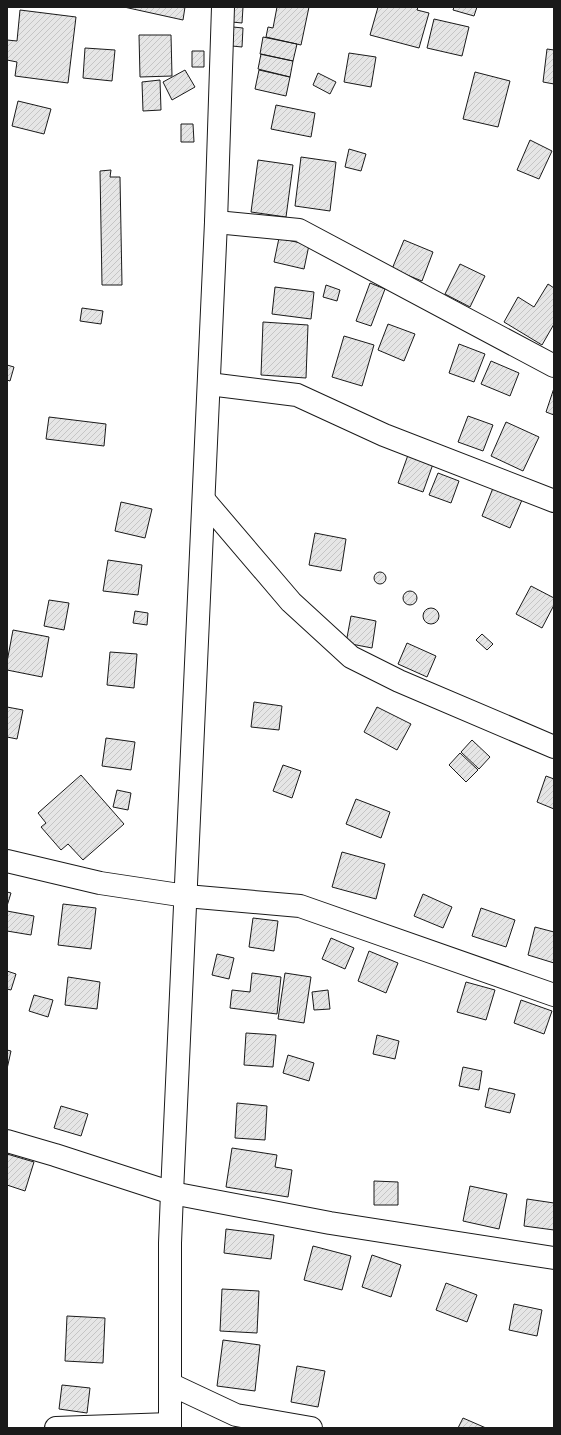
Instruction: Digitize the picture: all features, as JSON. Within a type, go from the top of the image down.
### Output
[{"type":"street","points":[[56,1428],[170,1426],[170,1243],[216,222],[223,7]]},
{"type":"street","points":[[216,222],[299,230],[554,366]]},
{"type":"street","points":[[209,384],[297,396],[384,436],[554,501]]},
{"type":"street","points":[[204,500],[291,602],[351,657],[400,681],[554,747]]},
{"type":"street","points":[[7,861],[100,883],[186,896],[300,906],[554,995]]},
{"type":"street","points":[[7,1141],[172,1193],[330,1222],[554,1258]]},
{"type":"street","points":[[170,1384],[236,1415],[311,1428]]},
{"type":"building","points":[[124,7],[185,7],[183,20]]},
{"type":"building","points":[[234,7],[243,7],[242,23],[232,22]]},
{"type":"building","points":[[277,7],[309,7],[301,45],[266,37],[268,27],[273,28]]},
{"type":"building","points":[[378,7],[418,7],[417,10],[429,13],[419,48],[370,35]]},
{"type":"building","points":[[454,7],[477,7],[474,16],[453,10]]},
{"type":"building","points":[[20,10],[76,17],[68,83],[15,76],[17,62],[7,60],[7,40],[17,41]]},
{"type":"building","points":[[434,19],[469,27],[462,56],[427,48]]},
{"type":"building","points":[[233,27],[243,28],[242,47],[232,46]]},
{"type":"building","points":[[139,35],[171,35],[172,76],[140,77]]},
{"type":"building","points":[[263,37],[297,44],[293,61],[260,54]]},
{"type":"building","points":[[85,48],[115,50],[112,81],[83,78]]},
{"type":"building","points":[[547,49],[554,50],[554,84],[543,82]]},
{"type":"building","points":[[192,51],[204,51],[204,67],[192,67]]},
{"type":"building","points":[[349,53],[376,57],[371,87],[344,82]]},
{"type":"building","points":[[261,54],[293,61],[290,77],[258,69]]},
{"type":"building","points":[[185,70],[195,87],[172,100],[163,82]]},
{"type":"building","points":[[259,70],[290,77],[286,96],[255,89]]},
{"type":"building","points":[[475,72],[510,81],[498,127],[463,119]]},
{"type":"building","points":[[318,73],[336,82],[330,94],[313,85]]},
{"type":"building","points":[[160,80],[161,110],[143,111],[142,82]]},
{"type":"building","points":[[18,101],[51,109],[44,134],[12,126]]},
{"type":"building","points":[[276,105],[315,113],[311,137],[271,129]]},
{"type":"building","points":[[181,124],[193,124],[194,142],[181,142]]},
{"type":"building","points":[[530,140],[552,151],[539,179],[517,170]]},
{"type":"building","points":[[349,149],[366,154],[361,171],[345,167]]},
{"type":"building","points":[[301,157],[336,162],[330,211],[295,206]]},
{"type":"building","points":[[258,160],[293,165],[286,217],[251,212]]},
{"type":"building","points":[[111,170],[110,177],[120,177],[122,285],[102,285],[100,171]]},
{"type":"building","points":[[279,238],[309,245],[304,269],[274,262]]},
{"type":"building","points":[[404,240],[433,252],[422,281],[392,269]]},
{"type":"building","points":[[460,264],[485,276],[470,307],[445,294]]},
{"type":"building","points":[[370,283],[385,289],[371,326],[356,321]]},
{"type":"building","points":[[548,284],[554,288],[554,324],[542,345],[504,322],[518,297],[534,307]]},
{"type":"building","points":[[326,285],[340,290],[337,301],[323,297]]},
{"type":"building","points":[[275,287],[314,292],[311,319],[272,314]]},
{"type":"building","points":[[82,308],[103,311],[101,324],[80,321]]},
{"type":"building","points":[[263,322],[308,325],[306,378],[261,375]]},
{"type":"building","points":[[388,324],[415,334],[404,361],[378,350]]},
{"type":"building","points":[[344,336],[374,345],[362,386],[332,377]]},
{"type":"building","points":[[459,344],[485,354],[474,382],[449,373]]},
{"type":"building","points":[[491,361],[519,373],[510,396],[481,384]]},
{"type":"building","points":[[7,365],[14,367],[10,381],[7,380]]},
{"type":"building","points":[[554,388],[554,415],[546,412]]},
{"type":"building","points":[[468,416],[493,425],[483,451],[458,442]]},
{"type":"building","points":[[49,417],[106,424],[104,446],[46,439]]},
{"type":"building","points":[[506,422],[539,437],[523,471],[491,456]]},
{"type":"building","points":[[408,455],[433,464],[423,492],[398,483]]},
{"type":"building","points":[[438,473],[459,481],[451,503],[429,495]]},
{"type":"building","points":[[493,488],[522,500],[510,528],[482,516]]},
{"type":"building","points":[[121,502],[152,509],[145,538],[115,531]]},
{"type":"building","points":[[315,533],[346,539],[341,571],[309,565]]},
{"type":"building","points":[[108,560],[142,565],[138,595],[103,591]]},
{"type":"building","points":[[378,572],[382,572],[386,578],[382,584],[378,584],[374,580],[374,576]]},
{"type":"building","points":[[531,586],[554,598],[554,605],[542,628],[516,614]]},
{"type":"building","points":[[410,591],[415,593],[417,598],[415,603],[410,605],[405,603],[403,598],[405,593]]},
{"type":"building","points":[[49,600],[69,603],[64,630],[44,626]]},
{"type":"building","points":[[431,608],[437,610],[439,616],[437,622],[431,624],[425,622],[423,616],[425,610]]},
{"type":"building","points":[[135,611],[148,613],[147,625],[133,623]]},
{"type":"building","points":[[351,616],[376,621],[372,648],[346,643]]},
{"type":"building","points":[[13,630],[49,637],[42,677],[7,670]]},
{"type":"building","points":[[482,634],[493,644],[487,650],[476,640]]},
{"type":"building","points":[[407,643],[436,656],[427,677],[398,664]]},
{"type":"building","points":[[110,652],[137,654],[134,688],[107,685]]},
{"type":"building","points":[[254,702],[282,706],[279,730],[251,727]]},
{"type":"building","points":[[7,707],[23,710],[17,739],[7,737]]},
{"type":"building","points":[[377,707],[411,724],[397,750],[364,732]]},
{"type":"building","points":[[106,738],[135,742],[131,770],[102,766]]},
{"type":"building","points":[[472,740],[490,757],[479,769],[461,752]]},
{"type":"building","points":[[460,753],[478,770],[466,782],[449,765]]},
{"type":"building","points":[[283,765],[301,771],[292,798],[273,791]]},
{"type":"building","points":[[81,775],[124,824],[83,860],[68,844],[61,850],[41,827],[46,823],[38,813]]},
{"type":"building","points":[[546,776],[554,779],[554,809],[537,802]]},
{"type":"building","points":[[117,790],[131,793],[128,810],[113,807]]},
{"type":"building","points":[[356,799],[390,812],[381,838],[346,824]]},
{"type":"building","points":[[342,852],[385,864],[376,899],[332,887]]},
{"type":"building","points":[[7,892],[11,893],[7,906]]},
{"type":"building","points":[[423,894],[452,907],[443,928],[414,916]]},
{"type":"building","points":[[63,904],[96,908],[91,949],[58,945]]},
{"type":"building","points":[[481,908],[515,920],[506,947],[472,936]]},
{"type":"building","points":[[7,911],[34,916],[31,935],[7,931]]},
{"type":"building","points":[[253,918],[278,921],[274,951],[249,947]]},
{"type":"building","points":[[535,927],[554,932],[554,963],[528,955]]},
{"type":"building","points":[[331,938],[354,948],[345,969],[322,959]]},
{"type":"building","points":[[369,951],[398,963],[386,993],[358,981]]},
{"type":"building","points":[[217,954],[234,958],[229,979],[212,975]]},
{"type":"building","points":[[7,971],[16,974],[11,990],[7,989]]},
{"type":"building","points":[[252,973],[281,977],[277,1014],[230,1008],[232,990],[250,992]]},
{"type":"building","points":[[285,973],[311,977],[304,1023],[278,1019]]},
{"type":"building","points":[[68,977],[100,982],[97,1009],[65,1005]]},
{"type":"building","points":[[466,982],[495,990],[486,1020],[457,1012]]},
{"type":"building","points":[[328,990],[330,1009],[314,1010],[312,992]]},
{"type":"building","points":[[34,995],[53,1000],[48,1017],[29,1011]]},
{"type":"building","points":[[521,1000],[552,1011],[544,1034],[514,1023]]},
{"type":"building","points":[[246,1033],[276,1035],[273,1067],[244,1065]]},
{"type":"building","points":[[377,1035],[399,1041],[395,1059],[373,1054]]},
{"type":"building","points":[[7,1050],[11,1051],[7,1069]]},
{"type":"building","points":[[288,1055],[314,1063],[309,1081],[283,1073]]},
{"type":"building","points":[[463,1067],[482,1071],[479,1090],[459,1086]]},
{"type":"building","points":[[489,1088],[515,1094],[510,1113],[485,1107]]},
{"type":"building","points":[[237,1103],[267,1106],[265,1140],[235,1138]]},
{"type":"building","points":[[61,1106],[88,1114],[81,1136],[54,1128]]},
{"type":"building","points":[[232,1148],[277,1155],[275,1167],[292,1170],[288,1197],[226,1187]]},
{"type":"building","points":[[7,1154],[34,1162],[25,1191],[7,1185]]},
{"type":"building","points":[[374,1181],[398,1182],[398,1205],[374,1205]]},
{"type":"building","points":[[470,1186],[507,1194],[499,1229],[463,1221]]},
{"type":"building","points":[[527,1199],[554,1203],[554,1230],[524,1226]]},
{"type":"building","points":[[226,1229],[274,1235],[271,1259],[224,1253]]},
{"type":"building","points":[[313,1246],[351,1256],[342,1290],[304,1280]]},
{"type":"building","points":[[372,1255],[401,1265],[391,1297],[362,1287]]},
{"type":"building","points":[[446,1283],[477,1295],[467,1322],[436,1310]]},
{"type":"building","points":[[222,1289],[259,1291],[257,1333],[220,1331]]},
{"type":"building","points":[[514,1304],[542,1310],[537,1336],[509,1330]]},
{"type":"building","points":[[67,1316],[105,1318],[103,1363],[65,1361]]},
{"type":"building","points":[[223,1340],[260,1345],[255,1391],[217,1386]]},
{"type":"building","points":[[297,1366],[325,1371],[318,1407],[291,1402]]},
{"type":"building","points":[[62,1385],[90,1388],[87,1413],[59,1409]]},
{"type":"building","points":[[463,1418],[486,1428],[458,1428]]}]
